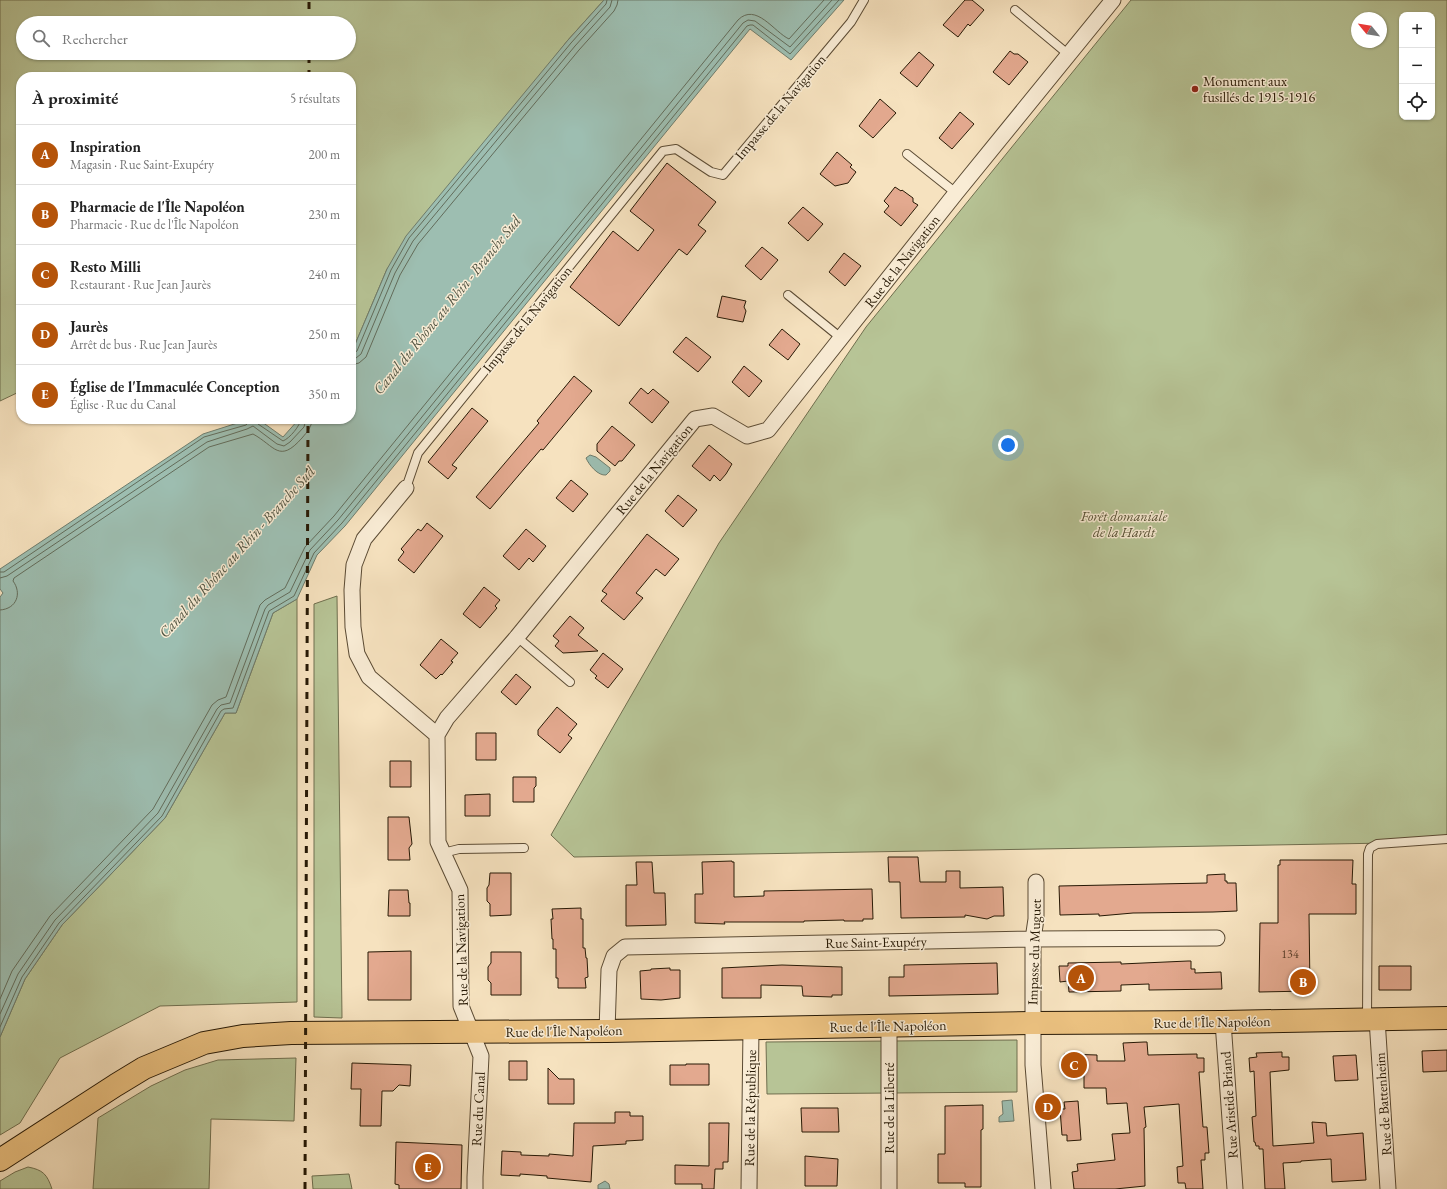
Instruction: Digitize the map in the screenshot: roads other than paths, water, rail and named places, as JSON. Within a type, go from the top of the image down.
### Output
[{"type":"main road","name":"Rue de l'Île Napoléon","points":[[0,1160],[116,1084],[144,1068],[204,1043],[243,1036],[291,1033],[330,1034],[607,1031],[1032,1023],[1223,1022],[1447,1018]]},
{"type":"street","name":"Rue de la Navigation","points":[[471,1032],[461,1006],[460,890],[438,842],[437,735],[447,718],[517,637],[695,419],[713,416],[747,436],[768,430],[956,193],[1113,0]]},
{"type":"street","name":"Impasse de la Navigation","points":[[406,488],[364,539],[354,565],[352,590],[353,627],[357,654],[369,677],[437,735]]},
{"type":"street","name":"Impasse du Muguet","points":[[1036,882],[1036,919],[1033,939],[1032,1023],[1033,1065],[1043,1189]]},
{"type":"street","name":"Rue Saint-Exupéry","points":[[607,1031],[609,970],[614,956],[625,947],[1033,939],[1217,938]]},
{"type":"street","name":"Rue de Battenheim","points":[[1372,1019],[1388,1189]]},
{"type":"street","name":"Rue Aristide Briand","points":[[1223,1022],[1235,1189]]},
{"type":"street","name":"Rue de la Liberté","points":[[889,1026],[889,1189]]},
{"type":"street","name":"Rue de la République","points":[[749,1189],[751,1028]]},
{"type":"street","name":"Rue du Canal","points":[[471,1032],[481,1056],[475,1189]]},
{"type":"lane","name":"Impasse de la Navigation","points":[[406,488],[418,453],[663,151],[676,149],[711,172],[723,175],[851,22],[864,0]]},
{"type":"lane","points":[[1015,10],[1069,55]]},
{"type":"lane","points":[[907,154],[956,193]]},
{"type":"lane","points":[[788,295],[841,338]]},
{"type":"lane","points":[[517,637],[570,682]]},
{"type":"lane","points":[[1372,1019],[1368,854],[1370,848],[1377,844],[1447,839]]},
{"type":"lane","points":[[443,853],[459,849],[524,848]]},
{"type":"water","name":"Canal du Rhône au Rhin - Branche Sud","points":[[604,0],[844,0],[791,60],[750,29],[345,526],[317,555],[297,599],[273,613],[236,713],[225,713],[165,818],[62,925],[25,979],[0,1037],[0,597],[3,593],[0,589],[0,569],[203,434],[234,424],[265,424],[283,437],[295,424],[356,424],[356,342],[387,269],[406,236],[568,40]]},
{"type":"water","points":[[590,455],[596,457],[610,468],[610,471],[606,475],[600,474],[589,464],[586,458]]},
{"type":"water","points":[[1012,1100],[1014,1121],[999,1122],[999,1117],[1003,1114],[1002,1101]]},
{"type":"water","points":[[605,1181],[609,1184],[610,1189],[598,1189],[598,1185]]},
{"type":"railway","points":[[309,0],[309,16]]},
{"type":"railway","points":[[309,60],[309,72]]},
{"type":"railway","points":[[305,1189],[308,424]]},
{"type":"place","name":"Monument aux fusillés de 1915-1916","points":[[1195,89]]},
{"type":"place","name":"Inspiration","points":[[1081,978]]},
{"type":"place","name":"Pharmacie de l'Île Napoléon","points":[[1303,982]]},
{"type":"place","name":"Resto Milli","points":[[1074,1065]]},
{"type":"place","name":"Jaurès","points":[[1048,1107]]},
{"type":"place","name":"Église de l'Immaculée Conception","points":[[428,1167]]},
{"type":"park label","name":"Forêt domaniale de la Hardt","points":[[1124,524]]}]
